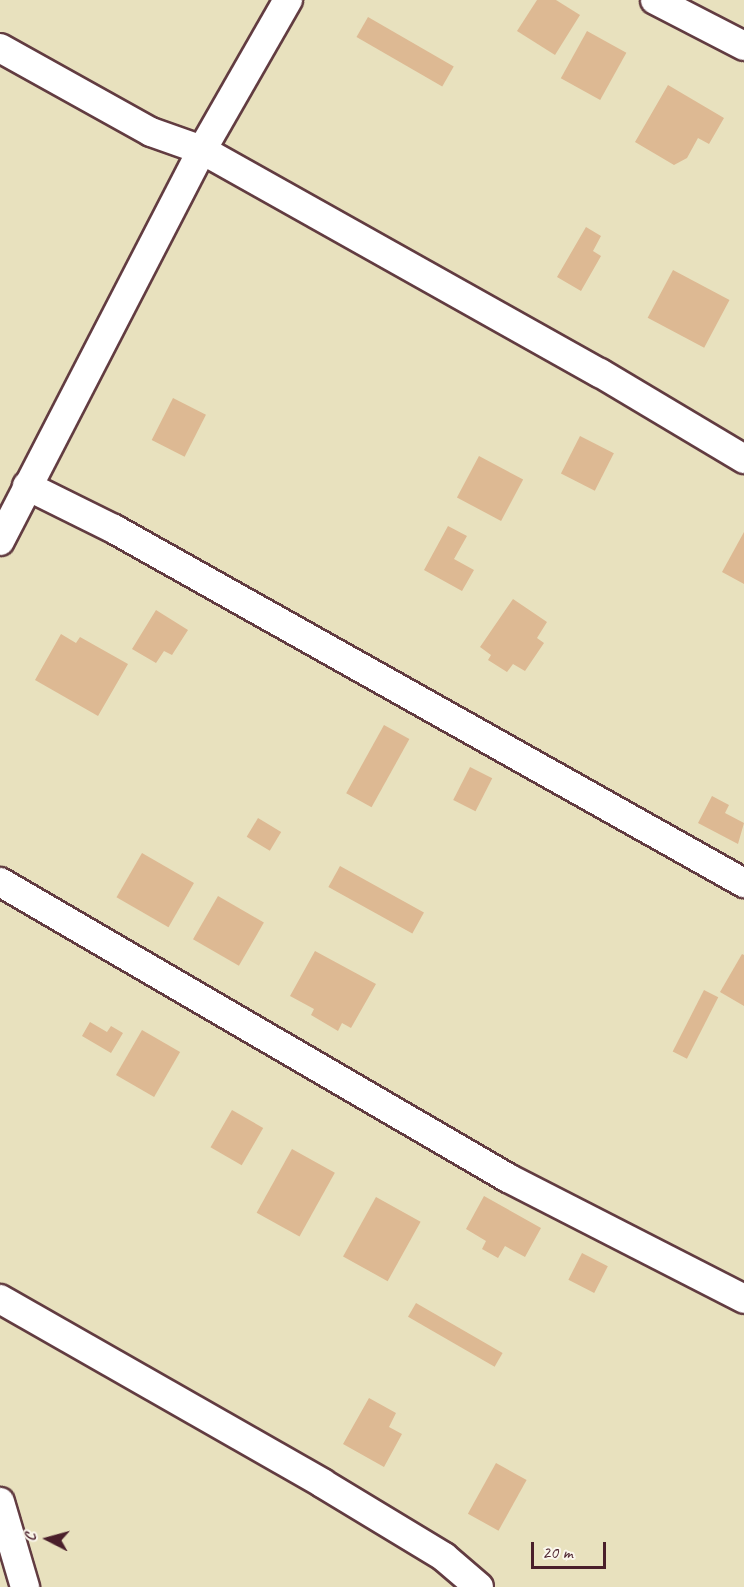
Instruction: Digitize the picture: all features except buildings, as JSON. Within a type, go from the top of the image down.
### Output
[{"type":"street","points":[[0,541],[15,497],[202,150],[288,0]]},
{"type":"street","points":[[655,0],[744,46]]},
{"type":"street","points":[[0,48],[151,132],[202,150],[600,373],[744,459]]},
{"type":"street","points":[[15,497],[114,529],[744,884]]},
{"type":"street","points":[[0,882],[508,1178],[744,1299]]},
{"type":"street","points":[[0,1299],[322,1483],[444,1557],[479,1587]]},
{"type":"street","points":[[0,1502],[26,1587]]}]
